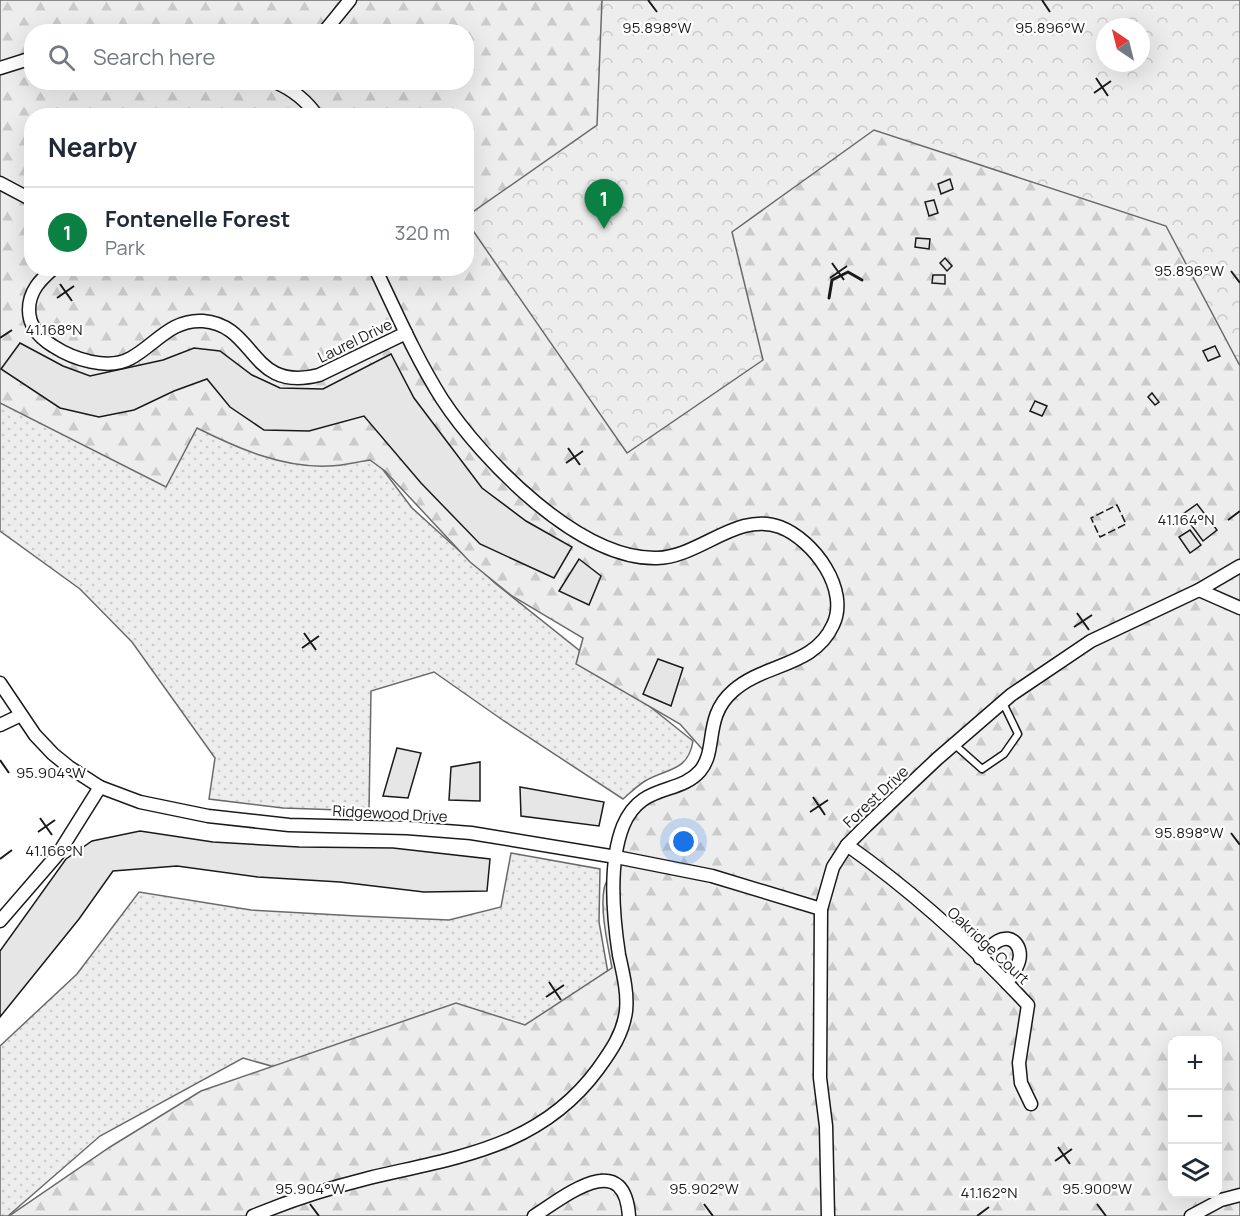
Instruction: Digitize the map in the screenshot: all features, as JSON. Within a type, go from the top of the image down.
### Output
[{"type":"street","points":[[330,24],[350,0]]},
{"type":"street","points":[[0,68],[24,60]]},
{"type":"street","points":[[291,90],[310,108]]},
{"type":"street","points":[[0,183],[24,196]]},
{"type":"street","name":"Laurel Drive","points":[[46,276],[36,285],[32,294],[29,315],[32,325],[51,345],[74,357],[89,361],[116,363],[129,359],[174,327],[184,323],[204,321],[229,331],[261,365],[274,374],[293,379],[306,379],[328,371],[406,333]]},
{"type":"street","points":[[253,1216],[339,1186],[437,1164],[470,1154],[532,1129],[550,1118],[576,1096],[610,1052],[620,1035],[627,1007],[614,918],[613,888],[616,857],[624,823],[632,810],[648,796],[685,782],[703,768],[716,713],[734,690],[757,676],[797,660],[824,639],[838,611],[836,590],[823,565],[805,543],[792,533],[777,526],[755,524],[742,527],[681,554],[661,558],[622,555],[579,534],[550,513],[517,486],[477,445],[444,402],[406,333],[379,276]]},
{"type":"street","name":"Forest Drive","points":[[828,1216],[826,1126],[820,1078],[821,909],[833,867],[847,845],[937,759],[1002,702],[1091,641],[1199,590],[1240,566]]},
{"type":"street","points":[[1199,590],[1240,608]]},
{"type":"street","name":"Ridgewood Drive","points":[[0,683],[35,735],[52,754],[100,787],[140,802],[207,816],[289,825],[407,828],[471,834],[616,857],[712,876],[821,909]]},
{"type":"street","points":[[0,725],[21,715]]},
{"type":"street","points":[[0,921],[58,854],[100,787]]},
{"type":"street","name":"Oakridge Court","points":[[847,845],[886,873],[1007,983],[1028,1005],[1018,1063],[1022,1083],[1031,1104]]},
{"type":"street","points":[[980,958],[998,940],[1005,938],[1014,941],[1019,948],[1019,961],[1007,983]]},
{"type":"street","points":[[534,1216],[581,1185],[604,1179],[618,1185],[628,1202],[629,1216]]},
{"type":"street","points":[[1191,1216],[1221,1200],[1240,1195]]},
{"type":"lane","points":[[955,745],[982,769],[1004,754],[1018,734],[1002,702]]},
{"type":"green space","points":[[0,0],[1240,0],[1240,1216],[9,1216],[110,1147],[201,1091],[456,1003],[525,1025],[612,968],[605,929],[603,898],[620,821],[630,804],[645,791],[679,779],[694,770],[700,762],[703,750],[680,724],[576,664],[583,638],[512,596],[470,562],[385,471],[370,460],[333,466],[294,464],[260,455],[197,428],[166,487],[0,403]]},
{"type":"green space","points":[[602,0],[1240,0],[1240,366],[1166,226],[874,130],[732,232],[763,360],[627,453],[474,232],[474,211],[597,125]]},
{"type":"green space","points":[[0,389],[139,425],[356,434],[412,508],[496,584],[693,741],[690,751],[681,764],[645,781],[623,799],[434,672],[371,691],[369,811],[283,808],[209,799],[215,758],[132,642],[80,589],[0,531]]},
{"type":"green space","points":[[511,853],[600,869],[599,922],[608,973],[493,1052],[356,1090],[243,1058],[100,1136],[8,1216],[0,1216],[0,1046],[77,974],[139,892],[251,910],[449,920],[501,907]]},
{"type":"building","points":[[950,179],[953,189],[941,194],[938,184]]},
{"type":"building","points":[[934,200],[938,213],[929,216],[925,202]]},
{"type":"building","points":[[916,238],[930,239],[929,249],[915,247]]},
{"type":"building","points":[[945,258],[952,266],[947,271],[940,263]]},
{"type":"building","points":[[933,275],[945,275],[945,284],[932,283]]},
{"type":"building","points":[[20,343],[63,366],[90,376],[163,360],[194,348],[220,351],[252,375],[280,388],[323,389],[391,354],[414,398],[482,488],[526,521],[572,547],[554,578],[480,544],[421,483],[364,416],[309,431],[264,430],[230,407],[207,379],[174,391],[134,410],[99,417],[60,408],[1,369]]},
{"type":"building","points":[[1215,346],[1220,356],[1208,361],[1203,351]]},
{"type":"building","points":[[1152,393],[1159,402],[1155,405],[1148,397]]},
{"type":"building","points":[[1035,401],[1047,406],[1042,416],[1030,411]]},
{"type":"building","points":[[1197,504],[1217,530],[1203,541],[1183,514]]},
{"type":"building","points":[[1190,530],[1201,545],[1190,553],[1179,537]]},
{"type":"building","points":[[579,559],[601,576],[589,605],[559,591]]},
{"type":"building","points":[[658,659],[683,668],[671,706],[643,694]]},
{"type":"building","points":[[397,748],[421,753],[408,798],[383,796]]},
{"type":"building","points":[[480,762],[480,801],[449,800],[451,767]]},
{"type":"building","points":[[520,787],[604,802],[599,826],[521,816]]},
{"type":"building","points":[[140,831],[213,842],[299,847],[393,848],[490,859],[487,891],[424,892],[340,882],[258,877],[177,866],[113,871],[79,919],[0,1017],[0,951],[66,859],[92,841]]},
{"type":"fence","points":[[1117,505],[1126,524],[1100,537],[1091,518],[1117,505]]},
{"type":"wall","points":[[829,298],[832,280],[848,272],[862,280]]},
{"type":"place","name":"Fontenelle Forest","points":[[604,229]]}]
